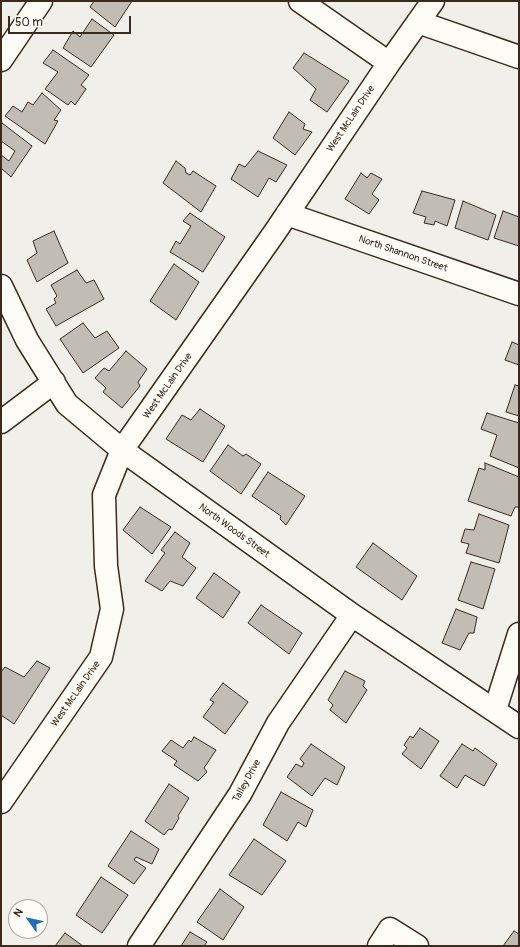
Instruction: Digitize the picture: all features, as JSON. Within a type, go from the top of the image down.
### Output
[{"type":"street","points":[[1,60],[41,1]]},
{"type":"street","points":[[300,1],[389,63]]},
{"type":"street","name":"West McLain Drive","points":[[1,802],[101,657],[112,609],[106,566],[104,494],[122,450],[287,214],[389,63],[433,1]]},
{"type":"street","points":[[418,22],[519,56]]},
{"type":"street","name":"North Shannon Street","points":[[287,214],[519,294]]},
{"type":"street","name":"North Woods Street","points":[[1,286],[27,340],[67,404],[122,450],[352,615],[519,727]]},
{"type":"street","points":[[1,422],[54,382]]},
{"type":"street","name":"Talley Drive","points":[[139,946],[240,794],[278,723],[352,615]]},
{"type":"street","points":[[495,710],[519,634]]},
{"type":"street","points":[[384,937],[417,946]]},
{"type":"building","points":[[94,1],[132,1],[115,27],[90,7]]},
{"type":"building","points":[[92,19],[114,35],[91,67],[63,48],[73,31],[80,37]]},
{"type":"building","points":[[53,50],[89,75],[81,85],[86,89],[75,105],[71,101],[68,105],[45,89],[58,72],[43,63]]},
{"type":"building","points":[[304,53],[349,81],[327,112],[310,100],[316,89],[293,68]]},
{"type":"building","points":[[42,93],[61,110],[54,120],[58,121],[45,144],[5,116],[13,106],[22,112],[28,102],[33,105]]},
{"type":"building","points":[[289,112],[305,124],[303,129],[312,132],[295,155],[273,138]]},
{"type":"building","points":[[2,123],[32,146],[11,177],[1,168],[1,155],[9,161],[15,151],[1,141]]},
{"type":"building","points":[[258,151],[287,165],[276,182],[269,178],[258,197],[231,179],[239,164],[245,167]]},
{"type":"building","points":[[176,161],[185,168],[186,173],[190,175],[193,171],[216,186],[201,212],[163,183]]},
{"type":"building","points":[[361,173],[367,178],[371,173],[382,179],[372,194],[379,200],[369,214],[345,199]]},
{"type":"building","points":[[422,191],[455,200],[447,226],[435,221],[434,225],[424,223],[426,217],[413,213]]},
{"type":"building","points":[[463,201],[496,215],[488,240],[455,228]]},
{"type":"building","points":[[503,211],[519,217],[519,246],[494,238]]},
{"type":"building","points":[[190,213],[225,237],[203,272],[170,252],[176,241],[180,244],[191,226],[183,221]]},
{"type":"building","points":[[54,231],[68,263],[37,282],[27,260],[37,253],[33,241]]},
{"type":"building","points":[[174,264],[199,282],[176,320],[150,301]]},
{"type":"building","points":[[77,270],[86,283],[94,280],[104,299],[56,326],[46,309],[56,303],[54,299],[57,296],[51,285]]},
{"type":"building","points":[[83,323],[95,338],[107,331],[119,348],[83,373],[60,339]]},
{"type":"building","points":[[512,342],[519,345],[519,365],[505,360]]},
{"type":"building","points":[[126,351],[147,369],[138,382],[140,386],[122,408],[103,392],[106,388],[95,378],[104,368],[109,371]]},
{"type":"building","points":[[515,385],[519,386],[519,416],[506,412]]},
{"type":"building","points":[[200,409],[225,426],[203,462],[166,439],[182,415],[191,420]]},
{"type":"building","points":[[487,413],[519,423],[519,468],[490,456],[497,435],[481,429]]},
{"type":"building","points":[[228,445],[243,456],[246,454],[261,464],[241,494],[210,471]]},
{"type":"building","points":[[485,463],[519,477],[519,507],[515,507],[511,516],[468,501],[479,468],[485,470]]},
{"type":"building","points":[[268,472],[305,496],[286,525],[280,519],[281,516],[252,496]]},
{"type":"building","points":[[140,507],[171,527],[152,554],[123,530]]},
{"type":"building","points":[[479,514],[509,525],[499,563],[466,553],[469,544],[461,542],[465,529],[474,530]]},
{"type":"building","points":[[175,532],[190,543],[182,557],[196,568],[183,586],[170,581],[162,591],[145,581],[165,553],[161,550]]},
{"type":"building","points":[[373,543],[417,576],[402,600],[356,567]]},
{"type":"building","points":[[471,562],[495,569],[483,609],[458,600]]},
{"type":"building","points":[[214,573],[240,592],[223,618],[196,598]]},
{"type":"building","points":[[261,605],[302,633],[289,654],[248,623]]},
{"type":"building","points":[[456,609],[477,617],[474,633],[469,633],[460,650],[442,643]]},
{"type":"building","points":[[37,661],[50,668],[14,724],[1,715],[1,672],[5,667],[24,677]]},
{"type":"building","points":[[345,671],[365,681],[363,686],[367,690],[346,723],[330,710],[333,705],[328,700]]},
{"type":"building","points":[[223,683],[248,702],[225,734],[203,717],[214,702],[210,700]]},
{"type":"building","points":[[420,728],[439,741],[421,769],[402,754],[407,748],[404,745],[410,736],[413,738]]},
{"type":"building","points":[[194,737],[216,750],[204,768],[207,772],[198,781],[174,765],[177,761],[162,751],[171,740],[183,748],[189,740],[191,742]]},
{"type":"building","points":[[311,744],[345,767],[337,785],[325,778],[312,796],[287,777],[296,764],[302,767],[304,763],[300,759]]},
{"type":"building","points":[[462,744],[473,751],[475,748],[497,764],[484,786],[465,775],[457,788],[440,776]]},
{"type":"building","points":[[169,784],[189,798],[178,816],[179,818],[172,830],[169,829],[164,835],[145,821]]},
{"type":"building","points":[[281,792],[313,810],[306,827],[298,822],[287,841],[263,825]]},
{"type":"building","points":[[131,831],[159,849],[152,864],[136,857],[134,860],[146,868],[134,884],[108,866]]},
{"type":"building","points":[[254,839],[286,861],[262,895],[229,875]]},
{"type":"building","points":[[101,877],[128,895],[102,933],[76,915]]},
{"type":"building","points":[[220,889],[244,907],[223,940],[197,922]]},
{"type":"building","points":[[514,931],[519,934],[519,946],[503,946]]},
{"type":"building","points":[[190,932],[207,942],[204,946],[181,946]]},
{"type":"building","points":[[65,933],[83,946],[55,946]]}]
